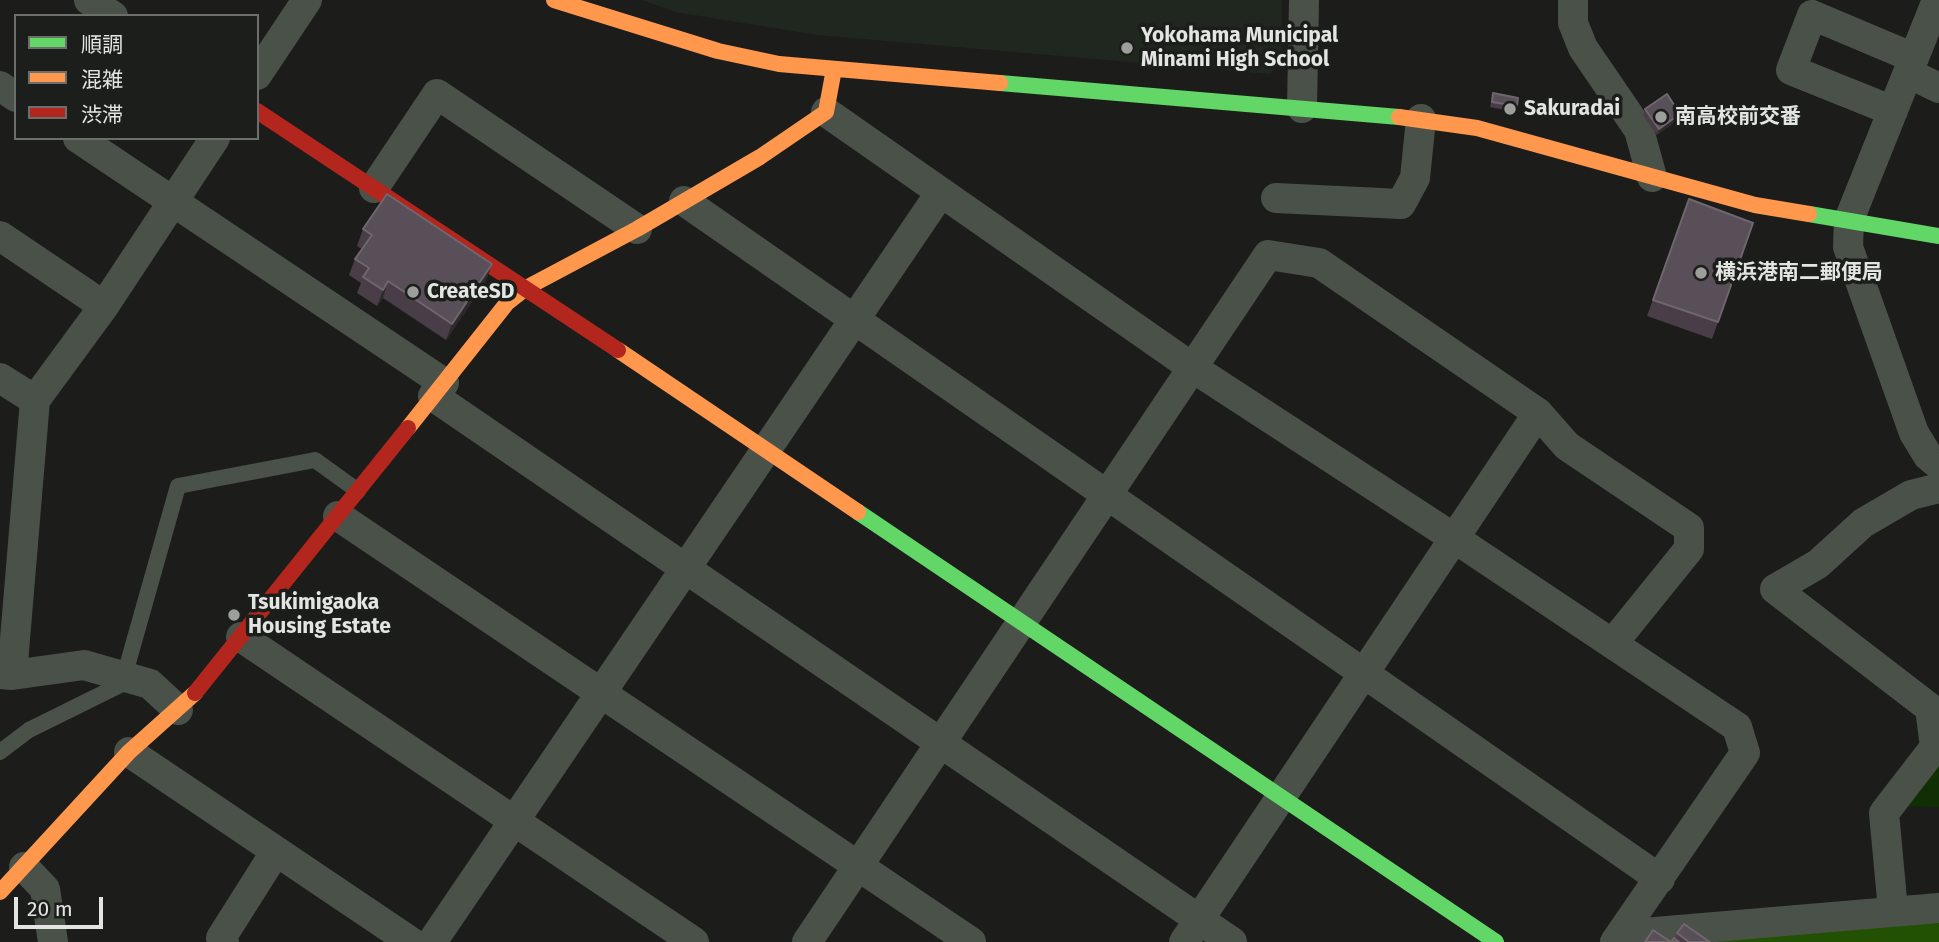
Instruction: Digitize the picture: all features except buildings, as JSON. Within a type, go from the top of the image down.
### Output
[{"type":"street","points":[[259,72],[307,0]]},
{"type":"street","points":[[554,0],[718,51],[779,64],[1302,108],[1421,119],[1477,128],[1755,205],[1939,236]]},
{"type":"street","points":[[1302,108],[1304,0]]},
{"type":"street","points":[[1573,0],[1573,23],[1583,48],[1639,130],[1652,177]]},
{"type":"street","points":[[1937,0],[1849,220],[1848,247],[1914,433],[1928,456],[1939,465]]},
{"type":"street","points":[[1893,111],[1791,70],[1812,15],[1911,66],[1939,88]]},
{"type":"street","points":[[0,892],[129,752],[200,688],[507,303],[526,288],[637,229],[760,157],[826,112],[834,69]]},
{"type":"street","points":[[374,188],[437,94],[637,229]]},
{"type":"street","points":[[259,112],[526,288],[1496,942]]},
{"type":"street","points":[[826,112],[1193,368],[1737,727],[1745,753],[1617,938]]},
{"type":"street","points":[[1276,198],[1401,204],[1415,178],[1421,119]]},
{"type":"street","points":[[81,140],[173,202],[686,569],[941,743],[1192,931],[1232,942]]},
{"type":"street","points":[[178,710],[150,684],[84,665],[6,675],[35,400],[104,306],[214,140]]},
{"type":"street","points":[[432,942],[941,192]]},
{"type":"street","points":[[684,201],[1660,879]]},
{"type":"street","points":[[0,236],[104,306]]},
{"type":"street","points":[[807,942],[1268,255],[1319,263],[1538,413],[1567,446],[1689,527],[1689,549],[1613,643]]},
{"type":"street","points":[[0,378],[35,400]]},
{"type":"street","points":[[1192,931],[1538,413]]},
{"type":"street","points":[[1893,911],[1884,813],[1935,747],[1930,708],[1775,589],[1818,564],[1863,523],[1911,495],[1939,488]]},
{"type":"street","points":[[338,516],[971,942]]},
{"type":"street","points":[[242,637],[694,942]]},
{"type":"street","points":[[129,752],[411,942]]},
{"type":"street","points":[[224,942],[221,938],[276,851]]},
{"type":"street","points":[[24,867],[45,889],[52,942]]},
{"type":"street","points":[[1617,938],[1939,908]]},
{"type":"lane","points":[[0,752],[29,730],[122,684],[178,486],[316,460],[358,491]]},
{"type":"shaded area","name":"Yokohama Municipal Minami High School","points":[[642,0],[1282,0],[1281,62],[1270,74],[817,35],[675,12]]},
{"type":"green space","points":[[1939,762],[1939,807],[1906,806]]},
{"type":"green space","points":[[1939,921],[1939,942],[1684,942]]},
{"type":"traffic: fast","points":[[1000,83],[1399,117]]},
{"type":"traffic: fast","points":[[1809,214],[1939,236]]},
{"type":"traffic: fast","points":[[858,512],[1496,942]]},
{"type":"traffic: slow","points":[[554,0],[718,51],[779,64],[1000,83]]},
{"type":"traffic: slow","points":[[408,428],[507,303],[526,288],[637,229],[760,157],[826,112],[834,69]]},
{"type":"traffic: slow","points":[[1399,117],[1477,128],[1755,205],[1809,214]]},
{"type":"traffic: slow","points":[[618,350],[858,512]]},
{"type":"traffic: slow","points":[[0,892],[129,752],[195,693]]},
{"type":"traffic: jam","points":[[259,112],[618,350]]},
{"type":"traffic: jam","points":[[195,693],[408,428]]},
{"type":"place","name":"Yokohama Municipal Minami High School","points":[[1127,48]]},
{"type":"place","name":"Sakuradai","points":[[1510,109]]},
{"type":"place","name":"南高校前交番","points":[[1661,117]]},
{"type":"place","name":"横浜港南二郵便局","points":[[1701,273]]},
{"type":"place","name":"CreateSD","points":[[413,292]]},
{"type":"place","name":"Tsukimigaoka Housing Estate","points":[[234,615]]}]
